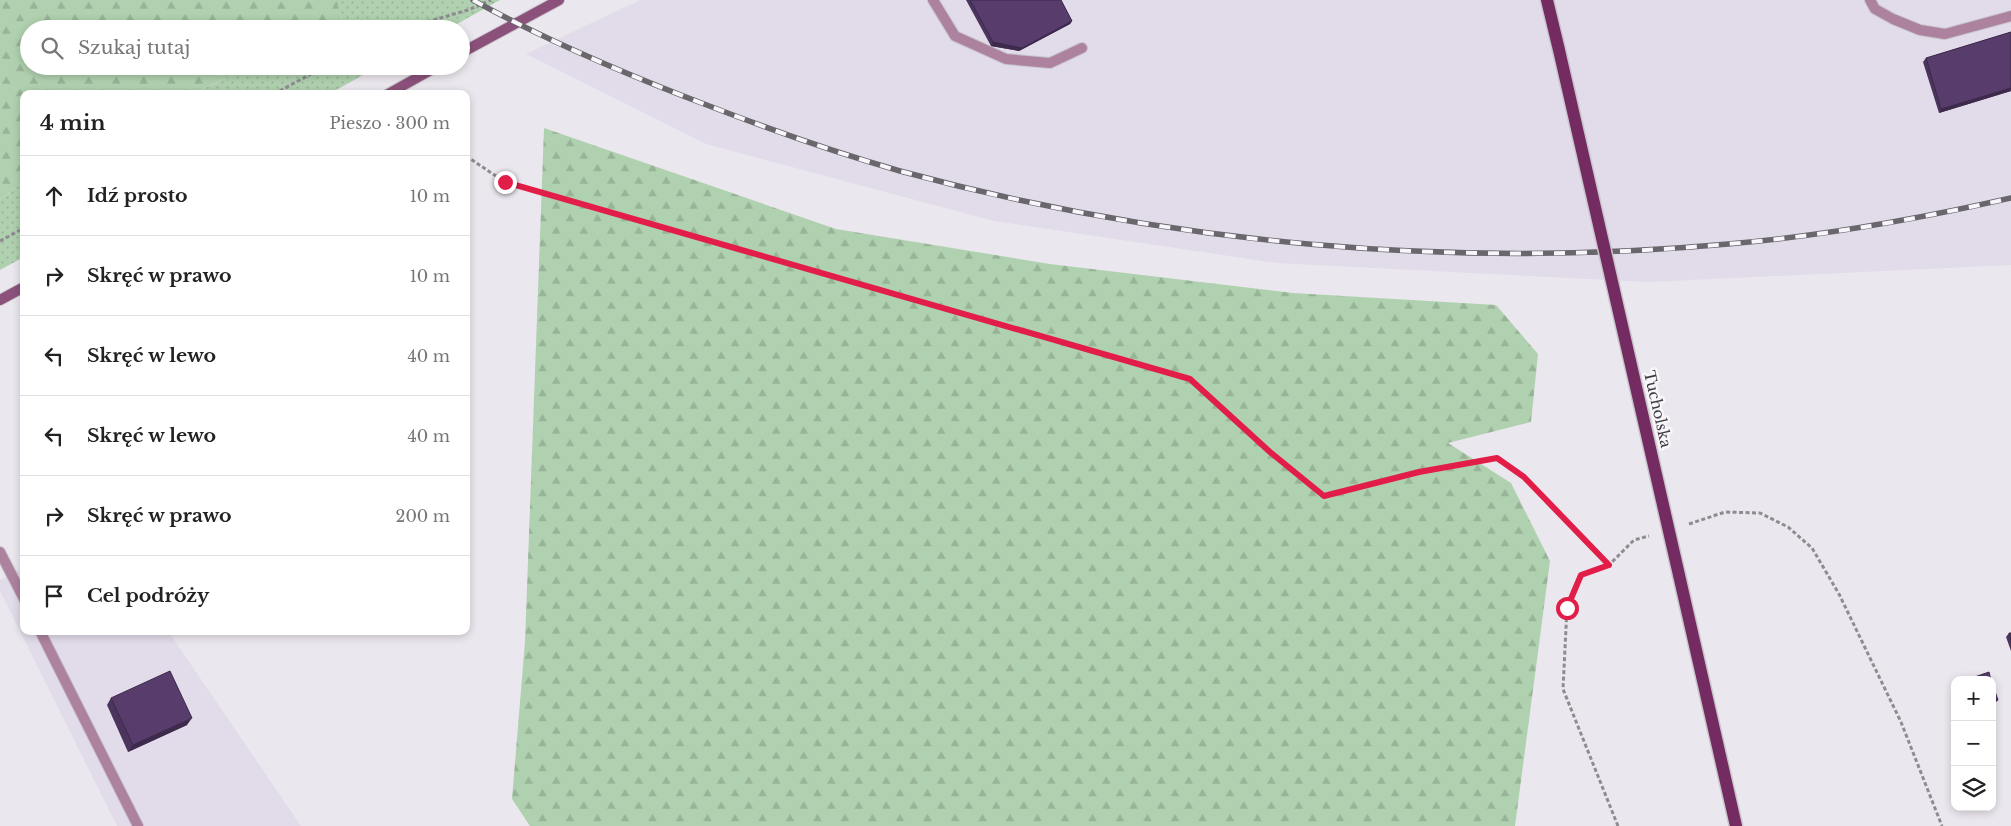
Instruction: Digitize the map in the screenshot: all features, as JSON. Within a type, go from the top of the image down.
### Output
[{"type":"main road","name":"Tucholska","points":[[1547,0],[1736,826]]},
{"type":"street","points":[[470,48],[559,0]]},
{"type":"street","points":[[395,90],[422,75]]},
{"type":"street","points":[[0,300],[20,289]]},
{"type":"lane","points":[[933,0],[955,36],[1006,59],[1050,63],[1082,48]]},
{"type":"lane","points":[[1870,0],[1875,9],[1893,19],[1920,30],[1945,34],[2011,16]]},
{"type":"lane","points":[[0,552],[20,591]]},
{"type":"lane","points":[[42,635],[138,826]]},
{"type":"path","points":[[433,20],[468,10],[492,0]]},
{"type":"path","points":[[281,90],[309,75]]},
{"type":"path","points":[[470,159],[505,182],[1190,379],[1270,452],[1324,496],[1419,472],[1497,458],[1524,477],[1609,565]]},
{"type":"path","points":[[0,241],[20,230]]},
{"type":"path","points":[[1686,525],[1725,512],[1760,513],[1788,527],[1812,548],[1839,594],[1897,714],[1942,826]]},
{"type":"path","points":[[1618,826],[1563,689],[1567,608],[1581,575],[1609,565],[1634,540],[1651,535]]},
{"type":"shaded area","points":[[640,0],[2011,0],[2011,265],[1649,282],[1276,263],[994,221],[706,144],[526,54]]},
{"type":"shaded area","points":[[20,570],[20,631],[0,591],[0,580]]},
{"type":"shaded area","points":[[22,635],[171,635],[301,826],[117,826]]},
{"type":"green space","points":[[0,0],[338,0],[338,20],[20,20],[20,75],[233,75],[201,90],[20,90],[20,184],[0,200]]},
{"type":"green space","points":[[338,0],[500,0],[464,20],[338,20]]},
{"type":"green space","points":[[233,75],[363,75],[336,90],[201,90]]},
{"type":"green space","points":[[544,128],[836,229],[1050,264],[1293,293],[1496,305],[1538,354],[1531,422],[1448,443],[1511,483],[1550,561],[1515,826],[530,826],[512,799],[525,642]]},
{"type":"green space","points":[[20,184],[20,259],[0,270],[0,200]]},
{"type":"building","points":[[970,0],[1061,0],[1072,21],[1022,48],[993,42]]},
{"type":"building","points":[[2011,32],[2011,88],[1941,109],[1926,58]]},
{"type":"building","points":[[170,671],[192,718],[133,745],[111,698]]},
{"type":"building","points":[[1989,672],[1990,676],[1978,676]]},
{"type":"railway","points":[[473,0],[531,30],[620,71],[759,125],[853,157],[900,171],[1001,196],[1104,217],[1207,233],[1311,244],[1415,251],[1520,253],[1624,251],[1764,241],[1906,220],[2011,198]]},
{"type":"route","points":[[505,182],[1190,379],[1270,452],[1324,496],[1419,472],[1497,458],[1524,477],[1609,565],[1581,575],[1567,608]]}]
